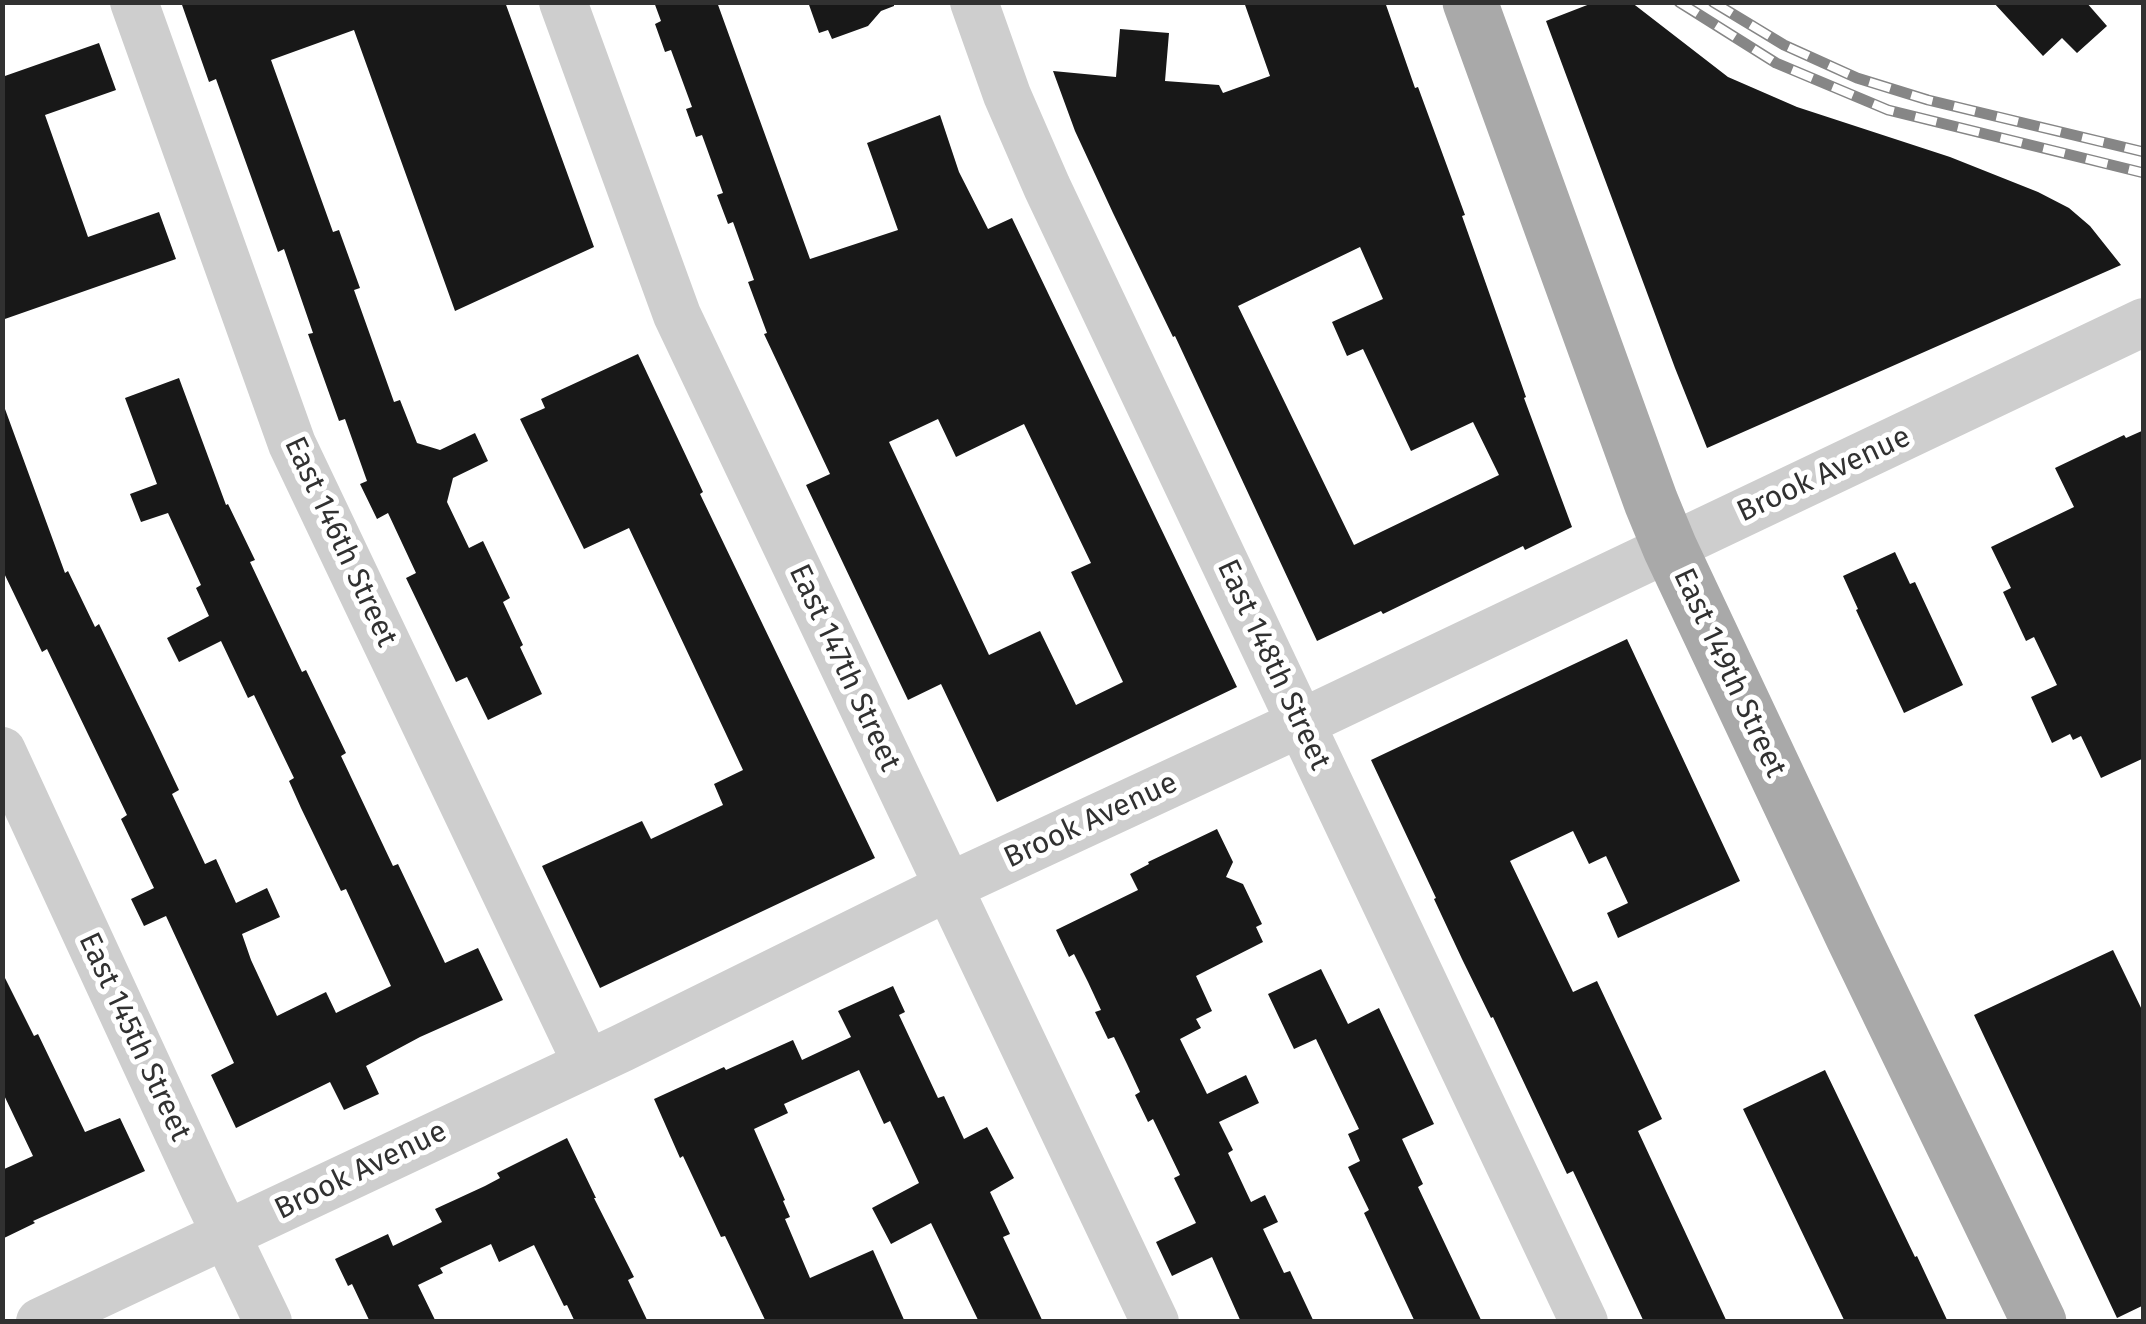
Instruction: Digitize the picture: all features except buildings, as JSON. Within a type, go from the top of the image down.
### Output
[{"type":"main road","name":"East 149th Street","points":[[1470,2],[1670,548],[2039,1322]]},
{"type":"street","name":"East 146th Street","points":[[134,2],[292,444],[587,1064]]},
{"type":"street","name":"East 147th Street","points":[[563,2],[677,315],[1155,1322]]},
{"type":"street","name":"East 148th Street","points":[[974,2],[1028,146],[1584,1322]]},
{"type":"street","name":"Brook Avenue","points":[[40,1322],[2144,322]]},
{"type":"street","name":"East 145th Street","points":[[2,751],[268,1322]]},
{"type":"railway","points":[[1679,2],[1776,63],[1888,110],[2144,173]]},
{"type":"railway","points":[[1713,2],[1784,45],[1857,78],[1928,100],[2144,152]]}]
